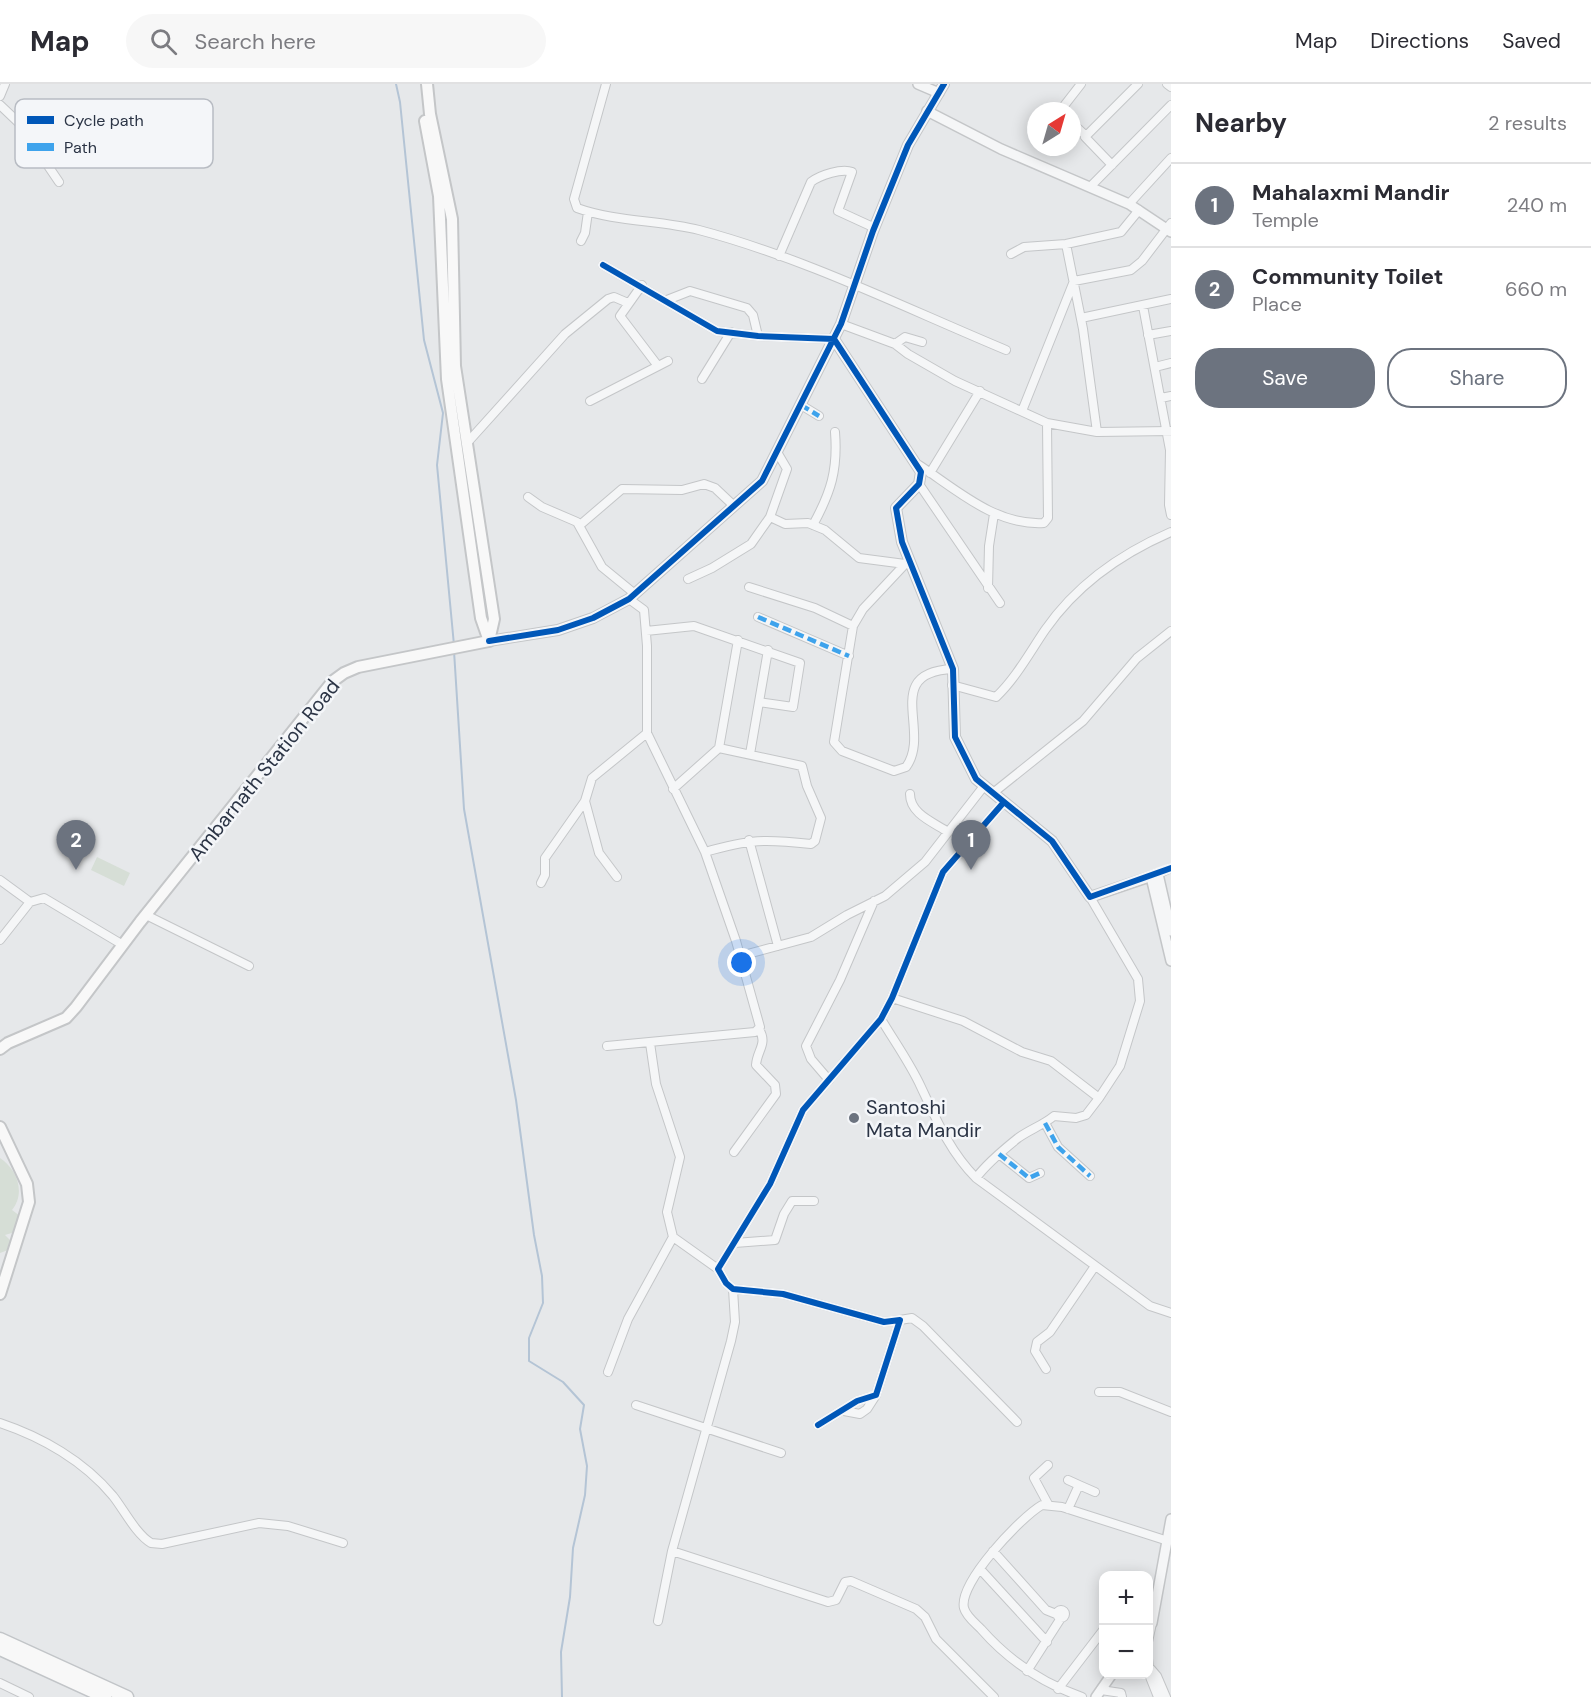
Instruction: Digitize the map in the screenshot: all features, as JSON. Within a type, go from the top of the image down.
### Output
[{"type":"main road","points":[[420,84],[439,196],[447,379],[481,618],[489,641]]},
{"type":"main road","points":[[427,84],[430,114],[452,219],[456,366],[494,619],[489,641]]},
{"type":"main road","name":"Ambarnath Station Road","points":[[0,1049],[8,1043],[66,1018],[333,681],[344,673],[358,668],[489,641]]},
{"type":"main road","points":[[0,1127],[27,1184],[29,1202],[0,1293]]},
{"type":"main road","points":[[0,1639],[127,1697]]},
{"type":"main road","points":[[0,1649],[105,1697]]},
{"type":"street","points":[[0,96],[5,84]]},
{"type":"street","points":[[606,84],[574,199],[578,208],[588,212],[698,230],[779,256],[855,284],[1006,350]]},
{"type":"street","points":[[918,84],[939,93]]},
{"type":"street","name":"Ambarnath Station Road","points":[[489,641],[558,630],[593,618],[632,597],[762,481],[841,324],[874,228],[908,145],[944,84]]},
{"type":"street","points":[[1067,102],[1081,84]]},
{"type":"street","points":[[1085,135],[1138,84]]},
{"type":"street","points":[[1167,84],[1171,87]]},
{"type":"street","points":[[0,105],[15,119]]},
{"type":"street","points":[[1090,187],[1171,105]]},
{"type":"street","points":[[927,111],[1001,149],[1129,204],[1170,228],[1142,261],[1131,270],[1074,281]]},
{"type":"street","points":[[1081,131],[1085,135],[1086,141],[1112,165]]},
{"type":"street","points":[[1129,204],[1171,158]]},
{"type":"street","points":[[50,168],[59,182]]},
{"type":"street","points":[[779,256],[811,182],[845,170],[852,172],[838,211],[874,228]]},
{"type":"street","points":[[1011,254],[1024,248],[1066,244],[1121,232],[1139,210]]},
{"type":"street","points":[[581,241],[585,233],[588,212]]},
{"type":"street","points":[[1066,244],[1081,318],[1097,432]]},
{"type":"street","points":[[603,265],[642,285],[717,330],[758,336],[834,339],[919,465],[921,472],[919,484],[896,508],[907,562],[953,669],[955,737],[976,779],[1052,841],[1138,979],[1140,1001],[1120,1066],[1086,1114],[1076,1118],[1054,1116],[1019,1137],[976,1178]]},
{"type":"street","points":[[1022,411],[1074,281]]},
{"type":"street","points":[[642,285],[620,316],[658,366]]},
{"type":"street","points":[[667,300],[690,291],[747,308],[753,315],[758,336]]},
{"type":"street","points":[[467,443],[565,334],[608,299],[614,297],[628,303]]},
{"type":"street","points":[[1081,318],[1171,299]]},
{"type":"street","points":[[1143,306],[1169,432],[1168,505],[1171,515]]},
{"type":"street","points":[[841,324],[895,344],[908,354],[1047,423],[1097,432],[1169,432]]},
{"type":"street","points":[[1148,336],[1171,331]]},
{"type":"street","points":[[702,379],[730,332]]},
{"type":"street","points":[[895,344],[905,338],[922,342]]},
{"type":"street","points":[[590,401],[668,361]]},
{"type":"street","points":[[1155,367],[1171,363]]},
{"type":"street","points":[[930,473],[980,391]]},
{"type":"street","points":[[1161,398],[1171,396]]},
{"type":"street","points":[[801,405],[819,416]]},
{"type":"street","points":[[919,465],[994,514],[1011,520],[1042,524],[1046,521],[1047,423]]},
{"type":"street","points":[[813,525],[830,494],[836,464],[836,432]]},
{"type":"street","points":[[688,579],[712,568],[751,544],[770,517],[788,469],[777,452]]},
{"type":"street","points":[[580,525],[622,489],[682,490],[704,484],[715,488],[733,505]]},
{"type":"street","points":[[919,484],[999,603]]},
{"type":"street","points":[[528,497],[580,525],[602,567],[644,610],[647,733],[705,852],[741,956],[760,1023],[759,1029],[763,1045],[756,1065],[775,1085],[776,1094],[734,1152]]},
{"type":"street","points":[[988,588],[989,546],[994,514]]},
{"type":"street","points":[[770,517],[785,524],[813,525],[825,530],[859,558],[907,562]]},
{"type":"street","points":[[952,685],[996,697],[1065,603],[1085,582],[1121,557],[1171,532]]},
{"type":"street","points":[[907,562],[862,609],[853,626],[835,746],[894,771],[906,767],[914,751],[912,702],[918,681],[929,671],[953,669]]},
{"type":"street","points":[[749,587],[815,608],[853,626]]},
{"type":"street","points":[[758,617],[849,656]]},
{"type":"street","points":[[646,631],[694,626],[768,650],[801,665],[793,706],[759,702]]},
{"type":"street","points":[[993,794],[1083,721],[1137,658],[1171,631]]},
{"type":"street","points":[[674,789],[719,748],[738,640]]},
{"type":"street","points":[[750,754],[768,650]]},
{"type":"street","points":[[541,884],[545,875],[545,858],[585,801],[588,786],[599,770],[647,733]]},
{"type":"street","points":[[705,852],[749,840],[765,839],[811,844],[818,839],[821,818],[801,766],[719,748]]},
{"type":"street","points":[[741,956],[812,938],[904,882],[925,862],[984,786]]},
{"type":"street","points":[[910,794],[910,802],[915,810],[948,832]]},
{"type":"street","points":[[585,801],[599,853],[617,877]]},
{"type":"street","points":[[718,1269],[770,1184],[803,1110],[880,1019],[892,998],[943,872],[1004,802]]},
{"type":"street","points":[[749,840],[778,946]]},
{"type":"street","points":[[1089,897],[1171,868]]},
{"type":"street","points":[[1154,875],[1167,925],[1171,961]]},
{"type":"street","points":[[0,880],[30,902]]},
{"type":"street","points":[[0,940],[30,902],[44,898],[123,945]]},
{"type":"street","points":[[829,1080],[811,1059],[806,1046],[844,971],[874,902]]},
{"type":"street","points":[[146,915],[249,966]]},
{"type":"street","points":[[892,998],[963,1021],[1022,1052],[1051,1061],[1099,1098]]},
{"type":"street","points":[[880,1019],[921,1086],[963,1165],[976,1178],[1150,1306],[1171,1313]]},
{"type":"street","points":[[607,1046],[755,1032],[759,1029]]},
{"type":"street","points":[[650,1043],[656,1084],[680,1157],[667,1212],[673,1237],[718,1269],[726,1283],[733,1289],[783,1294],[884,1322],[912,1318],[923,1326],[1017,1422]]},
{"type":"street","points":[[1045,1123],[1058,1147],[1090,1176]]},
{"type":"street","points":[[999,1154],[1029,1178],[1040,1173]]},
{"type":"street","points":[[735,1243],[775,1240],[790,1204],[796,1200],[814,1201]]},
{"type":"street","points":[[608,1372],[628,1319],[673,1237]]},
{"type":"street","points":[[1046,1369],[1035,1351],[1037,1342],[1050,1332],[1095,1266]]},
{"type":"street","points":[[658,1621],[672,1551],[735,1322],[733,1289]]},
{"type":"street","points":[[844,1411],[854,1414],[864,1413],[876,1395],[900,1320]]},
{"type":"street","points":[[1099,1392],[1120,1392],[1171,1412]]},
{"type":"street","points":[[818,1425],[857,1401],[876,1395]]},
{"type":"street","points":[[636,1406],[781,1453]]},
{"type":"street","points":[[0,1423],[47,1442],[77,1463],[111,1494],[151,1543],[162,1544],[273,1522],[343,1543]]},
{"type":"street","points":[[1048,1465],[1034,1478],[1048,1504]]},
{"type":"street","points":[[1068,1480],[1095,1492]]},
{"type":"street","points":[[1068,1509],[1079,1485]]},
{"type":"street","points":[[1082,1697],[1058,1689],[1027,1671],[993,1643],[964,1609],[966,1592],[993,1551],[1031,1511],[1048,1504],[1168,1541]]},
{"type":"street","points":[[1153,1611],[1171,1519]]},
{"type":"street","points":[[672,1551],[828,1602],[836,1600],[847,1581],[916,1609],[925,1617],[936,1639],[994,1697]]},
{"type":"street","points":[[993,1551],[1046,1610],[1059,1616],[1047,1642],[1027,1671]]},
{"type":"street","points":[[980,1569],[1047,1642]]},
{"type":"street","points":[[1058,1689],[1099,1636]]},
{"type":"street","points":[[1153,1671],[1166,1697]]},
{"type":"street","points":[[1100,1694],[1109,1679]]},
{"type":"street","points":[[1151,1679],[1158,1697]]},
{"type":"street","points":[[0,1683],[29,1697]]},
{"type":"street","points":[[1100,1694],[1121,1694],[1122,1697]]},
{"type":"shaded area","points":[[97,857],[130,873],[124,886],[91,870]]},
{"type":"shaded area","points":[[0,1158],[11,1168],[18,1182],[18,1196],[12,1210],[20,1216],[15,1232],[5,1235],[12,1242],[8,1250],[0,1253]]},
{"type":"waterway","points":[[396,84],[400,102],[424,340],[443,413],[437,465],[454,645]]},
{"type":"waterway","points":[[454,651],[464,809],[516,1100],[534,1235],[542,1276],[543,1303],[529,1338],[529,1361],[563,1382],[584,1405],[580,1429],[587,1466],[585,1495],[573,1548],[570,1597],[561,1652],[562,1697]]},
{"type":"marked path","points":[[801,405],[819,416]]},
{"type":"marked path","points":[[758,617],[849,656]]},
{"type":"marked path","points":[[1045,1123],[1058,1147],[1090,1176]]},
{"type":"marked path","points":[[999,1154],[1029,1178],[1040,1173]]},
{"type":"cycle path","points":[[489,641],[558,630],[593,618],[629,599],[762,481],[841,324],[873,231],[908,145],[944,84]]},
{"type":"cycle path","points":[[603,265],[717,331],[758,336],[834,339],[921,472],[919,484],[896,508],[902,542],[953,669],[955,737],[976,779],[1052,841],[1090,897],[1171,868]]},
{"type":"cycle path","points":[[818,1425],[857,1401],[876,1395],[900,1320],[884,1322],[783,1294],[733,1289],[726,1283],[718,1269],[770,1184],[803,1110],[881,1019],[892,998],[943,872],[1004,802]]},
{"type":"place","name":"Community Toilet","points":[[76,870]]},
{"type":"place","name":"Mahalaxmi Mandir","points":[[971,870]]},
{"type":"place","name":"Santoshi Mata Mandir","points":[[854,1118]]}]
